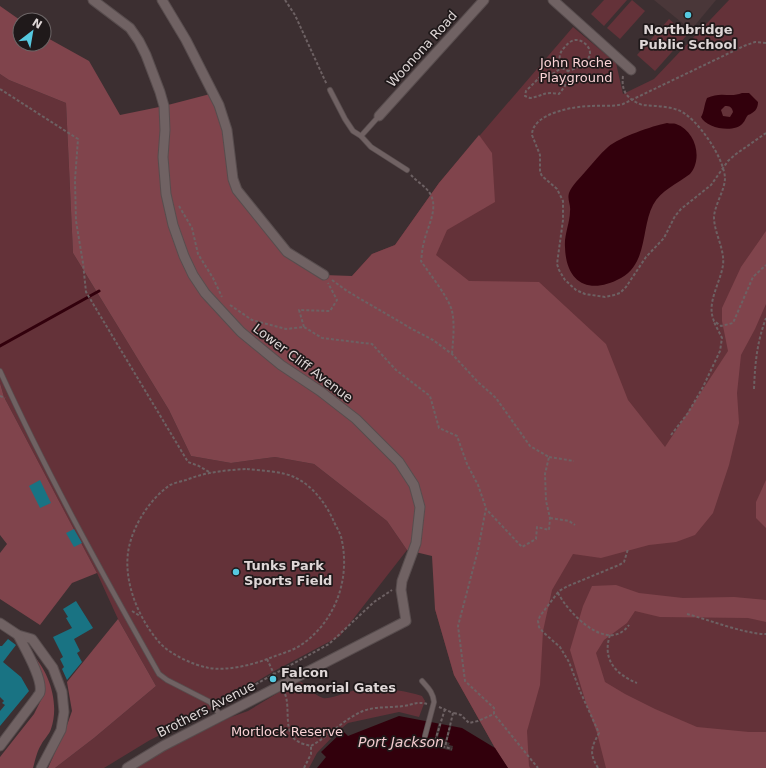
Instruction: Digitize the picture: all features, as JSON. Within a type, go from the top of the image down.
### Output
[{"type":"street","name":"Lower Cliff Avenue","points":[[92,0],[130,28],[146,55],[160,92],[164,106],[165,130],[163,157],[166,194],[173,225],[184,256],[193,275],[205,292],[241,332],[281,365],[320,391],[356,420],[399,462],[414,485],[420,507],[419,525],[416,542],[402,581],[401,590],[406,621]]},
{"type":"street","points":[[162,0],[186,40],[219,105],[227,130],[233,179],[237,190],[287,252],[324,275]]},
{"type":"street","name":"Woonona Road","points":[[379,116],[484,0]]},
{"type":"street","points":[[553,0],[628,67]]},
{"type":"street","name":"Brothers Avenue","points":[[127,768],[219,713],[406,621]]},
{"type":"street","points":[[0,623],[18,634],[32,639],[53,668],[62,692],[64,712],[61,730],[41,768]]},
{"type":"street","points":[[0,746],[40,691],[40,683],[18,634]]},
{"type":"lane","points":[[330,90],[345,119],[353,130],[371,147],[407,170]]},
{"type":"lane","points":[[361,136],[379,116]]},
{"type":"lane","points":[[0,370],[33,442],[117,600],[159,674],[166,680],[210,702],[219,713]]},
{"type":"lane","points":[[422,681],[431,690],[434,696],[433,706],[425,736]]},
{"type":"path","points":[[285,0],[295,15],[330,90]]},
{"type":"path","points":[[562,68],[552,74],[541,76],[526,91],[525,96],[530,98],[542,94],[559,94],[565,86],[568,71],[587,60],[590,56],[589,49],[585,43],[577,40],[571,41],[561,51],[559,58],[562,68],[568,71]]},
{"type":"path","points":[[766,43],[755,42],[744,46],[657,88],[617,105],[590,106],[552,113],[540,120],[532,132],[540,155],[540,172],[542,176],[557,189],[563,201],[563,220],[557,264],[559,270],[570,285],[585,294],[596,296],[614,296],[620,293],[634,277],[646,257],[664,238],[675,216],[681,209],[711,185],[723,168],[736,154],[766,133]]},
{"type":"path","points":[[628,67],[622,84],[624,91],[631,99],[642,105],[678,110],[686,114],[701,129],[723,168],[725,179],[714,215],[723,264],[711,309],[714,321],[722,338],[720,352],[703,387],[688,413],[672,435]]},
{"type":"path","points":[[0,89],[78,139],[74,180],[76,221],[86,292],[188,462],[211,473]]},
{"type":"path","points":[[407,170],[416,181],[429,192],[434,204],[424,241],[421,261],[452,310],[454,334],[452,354]]},
{"type":"path","points":[[714,321],[721,326],[733,323],[753,277],[766,265]]},
{"type":"path","points":[[304,328],[299,310],[330,311],[337,300],[324,275]]},
{"type":"path","points":[[324,275],[347,291],[433,340],[452,354],[478,382],[496,398],[530,446],[549,457],[574,461]]},
{"type":"path","points":[[754,389],[755,361],[760,333],[766,318]]},
{"type":"path","points":[[486,508],[522,547],[536,539],[538,527],[549,530],[550,518],[546,501],[545,474],[549,457]]},
{"type":"path","points":[[247,469],[276,472],[296,478],[314,490],[331,513],[342,540],[344,566],[343,584],[336,601],[327,620],[316,633],[300,646],[267,659],[238,667],[209,668],[182,659],[160,643],[141,617],[132,595],[127,566],[129,547],[138,523],[150,502],[171,485],[200,474],[247,469]]},
{"type":"path","points":[[550,518],[568,521],[575,525]]},
{"type":"path","points":[[598,768],[592,756],[593,744],[599,733],[569,662],[560,647],[539,627],[538,621],[540,616],[558,593],[568,586],[624,562],[628,549]]},
{"type":"path","points":[[219,713],[228,700],[329,644],[374,602],[393,589],[401,590]]},
{"type":"path","points":[[558,593],[568,608],[582,623],[605,634],[619,635],[625,631],[629,625]]},
{"type":"path","points":[[687,614],[742,630],[758,634],[766,634]]},
{"type":"path","points":[[610,635],[607,644],[608,653],[615,668],[628,679],[637,683]]},
{"type":"path","points":[[267,659],[274,674]]},
{"type":"path","points":[[284,690],[287,697],[289,728],[293,738],[299,742],[311,746],[323,740],[347,721],[363,711],[382,707],[403,706],[419,702],[461,715],[469,723],[494,714]]},
{"type":"path","points":[[445,709],[434,744],[452,749]]},
{"type":"path","points":[[445,747],[454,713]]},
{"type":"path","points":[[304,768],[311,754],[311,746]]},
{"type":"shaded area","name":"Northbridge Public School","points":[[654,0],[716,0],[691,30]]},
{"type":"shaded area","points":[[0,6],[12,14],[12,52],[52,52],[52,40],[89,61],[120,115],[164,106],[214,93],[219,105],[233,179],[287,252],[324,275],[352,276],[372,254],[395,245],[439,183],[479,135],[492,153],[495,202],[447,230],[436,255],[469,281],[539,282],[606,344],[628,400],[665,447],[728,351],[722,321],[722,308],[741,267],[766,231],[766,304],[741,355],[737,393],[739,423],[729,465],[713,513],[695,535],[676,542],[649,545],[601,558],[573,554],[552,590],[543,631],[540,685],[527,731],[530,768],[508,768],[454,675],[435,609],[432,556],[407,550],[387,521],[314,464],[275,457],[231,463],[191,456],[169,410],[73,253],[66,103],[9,80],[0,74]]},
{"type":"shaded area","points":[[0,383],[4,397],[97,573],[72,583],[40,625],[0,599],[0,553],[7,544],[0,535]]},
{"type":"shaded area","points":[[766,480],[766,528],[756,518],[756,502]]},
{"type":"shaded area","points":[[616,585],[639,593],[683,598],[734,597],[766,600],[766,622],[748,618],[660,617],[635,611],[627,623],[604,640],[596,653],[605,682],[655,709],[697,727],[749,732],[766,732],[766,768],[606,768],[597,733],[570,650],[583,606],[592,586]]},
{"type":"shaded area","points":[[118,619],[156,686],[94,738],[55,768],[48,768],[72,711],[67,682]]},
{"type":"shaded area","points":[[30,652],[43,668],[51,688],[54,709],[51,729],[40,747],[33,768],[0,768],[0,757],[34,714],[43,696]]},
{"type":"green space","points":[[604,0],[627,0],[604,26],[591,14]]},
{"type":"green space","points":[[632,0],[645,11],[620,39],[607,28]]},
{"type":"green space","name":"John Roche Playground","points":[[729,0],[766,0],[766,768],[508,768],[454,675],[435,609],[447,550],[321,310],[372,254],[395,245],[439,183],[573,27],[616,63],[623,94],[654,79]]},
{"type":"green space","points":[[669,19],[687,35],[655,71],[637,55]]},
{"type":"green space","points":[[0,74],[9,80],[66,103],[73,253],[169,410],[191,456],[231,463],[275,457],[314,464],[387,521],[407,550],[340,636],[276,670],[175,730],[170,730],[150,740],[104,768],[55,768],[94,738],[156,686],[118,619],[97,573],[4,397],[0,383]]},
{"type":"green space","name":"Mortlock Reserve","points":[[301,682],[316,695],[323,698],[364,688],[378,688],[416,694],[422,696],[425,701],[419,717],[399,712],[348,723],[317,753],[309,768],[135,768],[162,752],[231,717],[248,711],[291,685]]},
{"type":"water","points":[[749,93],[758,102],[755,110],[748,115],[744,122],[739,126],[727,129],[714,127],[704,121],[701,117],[707,98],[717,95]],"holes":[[[725,106],[730,107],[733,110],[730,117],[723,116],[721,110]]]},
{"type":"water","points":[[667,123],[675,124],[683,128],[693,139],[697,153],[694,168],[690,174],[660,195],[656,200],[649,214],[640,254],[636,264],[630,272],[610,283],[599,286],[582,283],[575,278],[566,260],[565,242],[570,216],[568,198],[570,190],[599,156],[613,143],[636,132]]},
{"type":"water","name":"Port Jackson","points":[[399,716],[462,728],[495,748],[508,768],[317,768],[326,757],[321,752],[343,731],[348,736]]},
{"type":"pier","points":[[439,721],[442,722],[437,741],[442,743],[445,741],[450,723],[452,724],[447,742],[450,743],[449,745],[453,746],[452,751],[433,746]]},
{"type":"building","points":[[40,480],[51,503],[40,508],[29,486]]},
{"type":"building","points":[[74,529],[82,543],[74,547],[66,533]]},
{"type":"building","points":[[76,601],[93,628],[74,639],[80,651],[77,653],[82,662],[67,680],[62,669],[64,667],[60,659],[63,657],[53,637],[72,628],[63,609]]},
{"type":"building","points":[[8,639],[16,645],[3,662],[21,677],[29,691],[0,726],[0,711],[5,705],[2,703],[4,701],[0,697],[0,646],[2,646]]},
{"type":"waterway","points":[[0,346],[99,291]]},
{"type":"place","name":"Northbridge Public School","points":[[688,15]]},
{"type":"place","name":"Tunks Park Sports Field","points":[[236,572]]},
{"type":"place","name":"Falcon Memorial Gates","points":[[273,679]]}]
